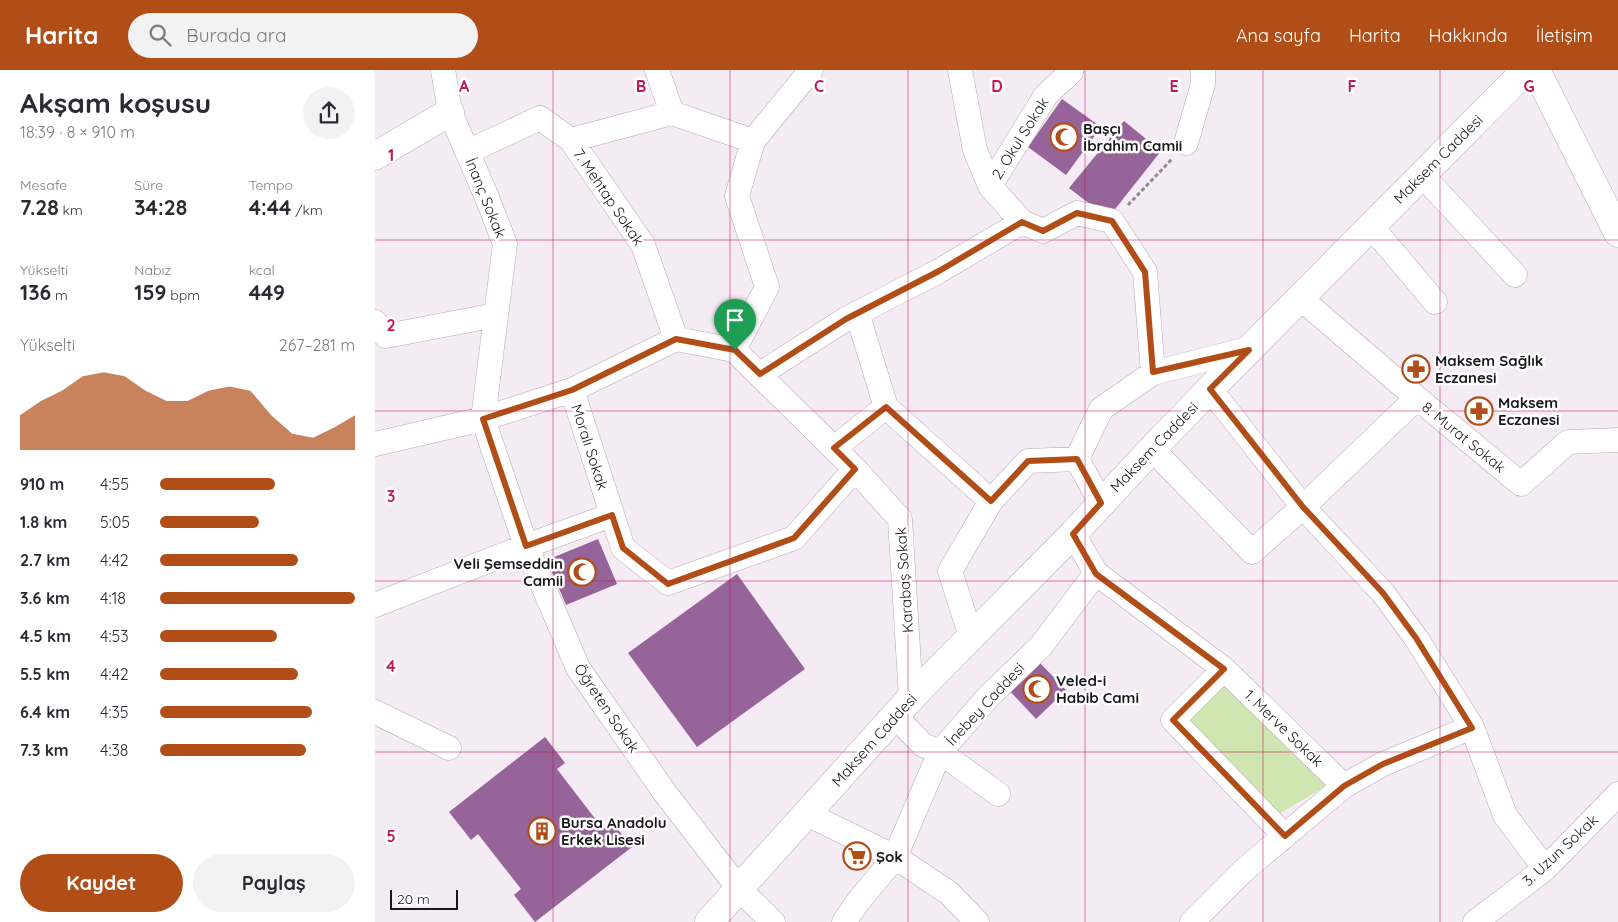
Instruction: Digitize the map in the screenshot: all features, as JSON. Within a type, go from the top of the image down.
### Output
[{"type":"main road","name":"Maksem Caddesi","points":[[709,922],[740,890],[903,707],[1073,534],[1152,448],[1526,70]]},
{"type":"main road","points":[[1537,70],[1618,233]]},
{"type":"main road","points":[[375,156],[450,112]]},
{"type":"street","name":"İnanç Sokak","points":[[443,70],[450,112],[505,244],[483,419]]},
{"type":"street","points":[[657,70],[672,113]]},
{"type":"street","points":[[375,444],[483,419],[572,390],[676,339],[735,350],[767,287],[737,196],[753,141],[811,70]]},
{"type":"street","points":[[960,70],[975,150],[990,186],[1022,222],[1043,231],[1077,213],[1112,221],[1145,272],[1153,372]]},
{"type":"street","name":"2. Okul Sokak","points":[[990,186],[1046,95],[1071,70]]},
{"type":"street","points":[[1186,143],[1203,84],[1203,70]]},
{"type":"street","points":[[467,152],[540,118],[571,140],[672,113],[753,141]]},
{"type":"street","name":"7. Mehtap Sokak","points":[[571,140],[643,245],[676,339]]},
{"type":"street","points":[[1422,175],[1515,275]]},
{"type":"street","points":[[760,374],[846,319],[939,271],[1022,222]]},
{"type":"street","points":[[1371,226],[1435,302]]},
{"type":"street","name":"8. Murat Sokak","points":[[1300,298],[1521,484],[1568,442],[1618,440]]},
{"type":"street","points":[[857,313],[886,407],[991,501]]},
{"type":"street","points":[[375,322],[386,336],[496,315]]},
{"type":"street","name":"Karabaş Sokak","points":[[735,350],[855,469],[900,519],[903,707]]},
{"type":"street","points":[[1077,459],[1101,409],[1153,372],[1249,350]]},
{"type":"street","points":[[1210,389],[1303,507],[1383,593],[1416,638],[1472,728],[1505,815],[1545,869]]},
{"type":"street","name":"Moralı Sokak","points":[[572,390],[623,548],[668,584],[794,538],[855,469]]},
{"type":"street","points":[[1152,448],[1252,552],[1303,507],[1417,398]]},
{"type":"street","points":[[834,448],[886,407]]},
{"type":"street","name":"Öğreten Sokak","points":[[483,419],[526,546],[578,668],[665,793],[740,890],[773,922]]},
{"type":"street","points":[[971,637],[949,571],[991,501],[1028,461],[1077,459]]},
{"type":"street","points":[[1077,459],[1101,503]]},
{"type":"street","points":[[375,605],[526,546],[612,515]]},
{"type":"street","name":"1. Merve Sokak","points":[[1073,534],[1096,574],[1224,669],[1344,786]]},
{"type":"street","name":"İnebey Caddesi","points":[[852,919],[895,857],[940,752],[989,696],[1041,646],[1096,574]]},
{"type":"street","points":[[1224,669],[1173,720],[1285,836]]},
{"type":"street","points":[[903,707],[923,745],[940,752],[998,794]]},
{"type":"street","points":[[375,712],[449,748]]},
{"type":"street","points":[[1192,922],[1244,870],[1344,786],[1383,764],[1472,728]]},
{"type":"street","name":"3. Uzun Sokak","points":[[1475,922],[1545,869],[1618,794]]},
{"type":"street","points":[[807,814],[895,857],[949,893],[977,922]]},
{"type":"path","points":[[1112,221],[1186,143]]},
{"type":"green space","points":[[1227,681],[1328,785],[1277,815],[1184,720]]},
{"type":"building","name":"Başçı İbrahim Camii","points":[[1062,99],[1101,127],[1066,175],[1028,147]]},
{"type":"building","points":[[1124,121],[1161,151],[1108,218],[1069,188]]},
{"type":"building","name":"Veli Şemseddin Camii","points":[[598,539],[617,584],[566,605],[547,560]]},
{"type":"building","points":[[737,574],[805,669],[697,747],[628,653]]},
{"type":"building","name":"Veled-i Habib Cami","points":[[1037,660],[1066,690],[1036,719],[1007,688]]},
{"type":"building","name":"Bursa Anadolu Erkek Lisesi","points":[[545,737],[565,763],[557,769],[603,829],[612,822],[632,847],[535,922],[514,895],[521,889],[478,834],[471,840],[449,812]]},
{"type":"place","name":"Başçı İbrahim Camii","points":[[1064,137]]},
{"type":"place","name":"Maksem Sağlık Eczanesi","points":[[1416,369]]},
{"type":"place","name":"Maksem Eczanesi","points":[[1479,411]]},
{"type":"place","name":"Veli Şemseddin Camii","points":[[582,572]]},
{"type":"place","name":"Veled-i Habib Cami","points":[[1037,689]]},
{"type":"place","name":"Bursa Anadolu Erkek Lisesi","points":[[542,831]]},
{"type":"place","name":"Şok","points":[[857,856]]},
{"type":"route","points":[[1077,213],[1112,221],[1145,272],[1153,372],[1249,350],[1210,389],[1303,507],[1383,593],[1416,638],[1472,728],[1383,764],[1344,786],[1285,836],[1173,720],[1224,669],[1096,574],[1073,534],[1101,503],[1077,459],[1028,461],[991,501],[886,407],[834,448],[855,469],[794,538],[668,584],[623,548],[612,515],[526,546],[483,419],[572,390],[676,339],[735,350],[760,374],[846,319],[939,271],[1022,222],[1043,231],[1077,213]]}]
